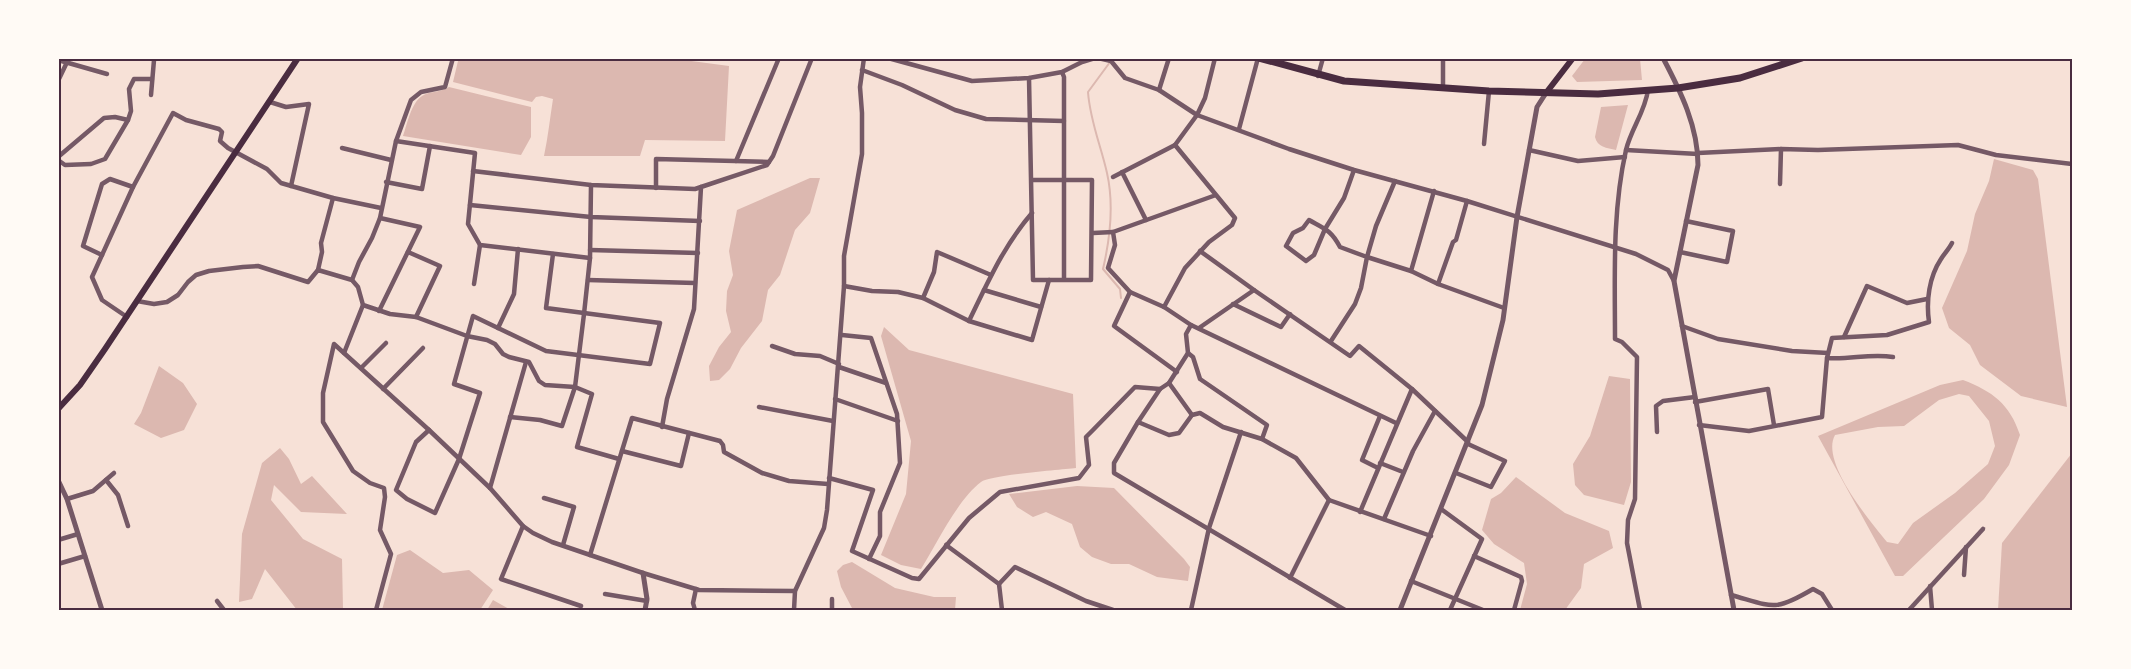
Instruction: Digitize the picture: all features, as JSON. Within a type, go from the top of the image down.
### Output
[{"type":"main road","points":[[60,405],[80,386],[298,58]]},
{"type":"main road","points":[[723,58],[753,58]]},
{"type":"main road","points":[[1258,58],[1318,76],[1344,81],[1489,91],[1598,94],[1678,88],[1740,78],[1802,58]]},
{"type":"main road","points":[[1546,93],[1573,58]]},
{"type":"street","points":[[352,280],[380,218],[391,160],[411,99],[421,92],[445,87],[453,58]]},
{"type":"street","points":[[736,161],[779,58]]},
{"type":"street","points":[[473,171],[591,185],[695,189],[701,187],[769,162],[812,58]]},
{"type":"street","points":[[794,610],[795,591],[824,528],[827,510],[834,399],[842,334],[844,256],[862,153],[860,87],[864,58]]},
{"type":"street","points":[[888,58],[972,81],[1029,78],[1062,72],[1096,58],[1111,62],[1125,78],[1159,90],[1197,115],[1354,170],[1467,201],[1653,261],[1668,270],[1674,281],[1734,610]]},
{"type":"street","points":[[1159,90],[1168,58]]},
{"type":"street","points":[[1113,177],[1175,145],[1197,115],[1205,98],[1215,58]]},
{"type":"street","points":[[1239,129],[1258,58]]},
{"type":"street","points":[[1318,76],[1323,58]]},
{"type":"street","points":[[1443,58],[1443,87]]},
{"type":"street","points":[[1663,58],[1678,88],[1694,130],[1698,153],[1698,165],[1674,281]]},
{"type":"street","points":[[58,60],[107,74]]},
{"type":"street","points":[[151,95],[154,60]]},
{"type":"street","points":[[58,81],[68,61]]},
{"type":"street","points":[[862,70],[902,85],[955,110],[986,119],[1064,121]]},
{"type":"street","points":[[1062,72],[1064,77],[1065,180],[1064,279]]},
{"type":"street","points":[[1029,78],[1033,280],[1091,280],[1092,180],[1032,180]]},
{"type":"street","points":[[128,120],[115,117],[104,118],[58,158],[64,165],[91,164],[105,159],[128,120],[131,111],[129,89],[134,80],[152,79]]},
{"type":"street","points":[[1640,610],[1627,543],[1628,520],[1635,499],[1637,357],[1622,342],[1615,339],[1615,249],[1618,201],[1626,150],[1633,126],[1646,106],[1648,90]]},
{"type":"street","points":[[1484,144],[1489,91]]},
{"type":"street","points":[[1400,610],[1468,443],[1484,396],[1504,308],[1517,217],[1537,107],[1546,93]]},
{"type":"street","points":[[270,102],[286,107],[309,104],[291,186]]},
{"type":"street","points":[[127,317],[102,300],[92,277],[133,187],[173,112],[186,120],[219,129],[222,132],[220,141],[267,169],[281,183],[333,198],[381,208]]},
{"type":"street","points":[[396,141],[476,153],[468,224],[480,245],[474,284]]},
{"type":"street","points":[[1164,307],[1185,268],[1209,242],[1232,225],[1235,218],[1175,145]]},
{"type":"street","points":[[386,183],[422,189],[430,146]]},
{"type":"street","points":[[1626,150],[1698,153],[1959,146],[1996,155],[2073,164]]},
{"type":"street","points":[[342,148],[391,160]]},
{"type":"street","points":[[1780,184],[1781,149]]},
{"type":"street","points":[[1529,150],[1578,161],[1625,157]]},
{"type":"street","points":[[656,188],[656,159],[769,162]]},
{"type":"street","points":[[1354,170],[1344,198],[1325,229],[1314,255],[1305,261],[1286,246],[1293,233],[1303,228],[1309,220],[1325,229],[1333,233],[1340,247],[1411,271],[1438,284],[1504,308]]},
{"type":"street","points":[[1122,172],[1146,220]]},
{"type":"street","points":[[102,255],[82,246],[102,184],[110,179],[133,187]]},
{"type":"street","points":[[1330,341],[1355,304],[1362,288],[1367,257],[1376,226],[1395,181]]},
{"type":"street","points":[[510,417],[540,420],[562,426],[575,387],[584,314],[590,258],[591,185]]},
{"type":"street","points":[[662,427],[667,399],[694,309],[701,187]]},
{"type":"street","points":[[1411,271],[1434,191]]},
{"type":"street","points":[[1092,233],[1113,232],[1216,195]]},
{"type":"street","points":[[137,301],[154,304],[167,302],[178,295],[196,275],[209,271],[258,266],[308,282],[318,270],[322,252],[321,243],[333,198]]},
{"type":"street","points":[[1438,284],[1453,242],[1456,240],[1467,201]]},
{"type":"street","points":[[470,205],[591,217],[700,221]]},
{"type":"street","points":[[969,321],[1014,234],[1032,213]]},
{"type":"street","points":[[379,311],[420,226],[380,218]]},
{"type":"street","points":[[1680,252],[1727,262],[1733,231],[1686,221]]},
{"type":"street","points":[[1113,232],[1114,245],[1108,268],[1130,292],[1164,307],[1191,325],[1396,423]]},
{"type":"street","points":[[1699,425],[1749,430],[1822,417],[1832,338],[1887,335],[1929,322],[1927,300],[1929,290],[1940,261],[1952,243]]},
{"type":"street","points":[[480,245],[590,258]]},
{"type":"street","points":[[498,328],[514,294],[518,249]]},
{"type":"street","points":[[590,250],[698,253]]},
{"type":"street","points":[[408,252],[440,266],[416,317]]},
{"type":"street","points":[[923,298],[934,272],[937,252],[991,275]]},
{"type":"street","points":[[1200,252],[1350,356],[1359,346],[1412,389],[1468,443],[1505,461],[1491,487],[1456,473]]},
{"type":"street","points":[[429,430],[416,442],[396,490],[407,499],[435,513],[459,459],[480,393],[454,384],[473,316],[546,351],[650,364],[660,323],[546,308],[553,254]]},
{"type":"street","points":[[318,270],[352,280],[363,305],[344,353]]},
{"type":"street","points":[[588,280],[695,283]]},
{"type":"street","points":[[844,286],[898,292],[923,298],[969,321],[1032,340],[1049,280]]},
{"type":"street","points":[[1844,337],[1867,286],[1907,303],[1927,300]]},
{"type":"street","points":[[984,290],[1041,307]]},
{"type":"street","points":[[1199,328],[1254,290]]},
{"type":"street","points":[[1130,292],[1114,326],[1177,372]]},
{"type":"street","points":[[1233,304],[1281,327],[1290,314]]},
{"type":"street","points":[[363,305],[379,311],[416,317],[467,336],[487,340],[495,344],[503,354],[533,366],[539,381],[545,385],[575,387],[592,394],[578,447],[620,459]]},
{"type":"street","points":[[1191,325],[1186,334],[1188,353],[1177,372],[1169,383],[1160,389],[1138,422],[1114,463],[1114,473],[1344,610]]},
{"type":"street","points":[[1682,326],[1718,339],[1838,359],[1868,355],[1893,357]]},
{"type":"street","points":[[842,334],[871,338],[898,421],[900,463],[880,512],[880,536],[869,559]]},
{"type":"street","points":[[361,368],[386,343]]},
{"type":"street","points":[[376,610],[391,554],[380,530],[385,497],[384,488],[370,483],[353,471],[323,422],[322,393],[334,344],[490,488],[523,526],[563,546],[696,589],[795,591]]},
{"type":"street","points":[[772,346],[795,354],[820,356],[886,383]]},
{"type":"street","points":[[383,389],[423,348]]},
{"type":"street","points":[[1188,353],[1193,357],[1200,379],[1267,425],[1262,439]]},
{"type":"street","points":[[490,488],[526,362]]},
{"type":"street","points":[[1169,383],[1192,415]]},
{"type":"street","points":[[829,478],[873,490],[852,551],[919,579],[969,518],[1000,492],[1079,478],[1089,465],[1086,437],[1136,387],[1160,389]]},
{"type":"street","points":[[1360,512],[1412,389]]},
{"type":"street","points":[[1657,432],[1656,406],[1663,401],[1695,400],[1768,389],[1774,425]]},
{"type":"street","points":[[834,399],[898,421]]},
{"type":"street","points":[[759,406],[833,421]]},
{"type":"street","points":[[1384,519],[1403,472],[1435,411]]},
{"type":"street","points":[[1138,422],[1168,435],[1179,433],[1192,415],[1200,412],[1223,427],[1262,439],[1296,458],[1329,500],[1431,536]]},
{"type":"street","points":[[1380,416],[1362,460],[1403,472]]},
{"type":"street","points":[[590,555],[632,418],[720,441],[724,452],[762,473],[789,481],[828,484]]},
{"type":"street","points":[[1191,610],[1209,528],[1241,432]]},
{"type":"street","points":[[622,451],[681,466],[689,434]]},
{"type":"street","points":[[68,499],[93,491],[114,473]]},
{"type":"street","points":[[58,480],[68,499],[102,610]]},
{"type":"street","points":[[106,480],[118,495],[128,526]]},
{"type":"street","points":[[544,498],[574,507],[563,546]]},
{"type":"street","points":[[1290,578],[1329,500]]},
{"type":"street","points":[[1442,509],[1482,539],[1450,610]]},
{"type":"street","points":[[523,526],[501,579],[581,606]]},
{"type":"street","points":[[1909,610],[1983,529]]},
{"type":"street","points":[[58,540],[78,534]]},
{"type":"street","points":[[946,546],[999,584],[1002,610]]},
{"type":"street","points":[[1964,575],[1966,547]]},
{"type":"street","points":[[58,564],[85,556]]},
{"type":"street","points":[[1474,556],[1521,577],[1522,581],[1514,610]]},
{"type":"street","points":[[999,584],[1015,567],[1098,608],[1113,610]]},
{"type":"street","points":[[643,573],[647,601],[645,610]]},
{"type":"street","points":[[1411,581],[1483,610]]},
{"type":"street","points":[[1930,586],[1932,610]]},
{"type":"street","points":[[695,610],[693,603],[696,589]]},
{"type":"street","points":[[1731,595],[1770,606],[1780,606],[1813,589],[1822,594],[1832,610]]},
{"type":"street","points":[[605,594],[647,601]]},
{"type":"street","points":[[832,599],[832,610]]},
{"type":"street","points":[[217,600],[224,610]]},
{"type":"street","points":[[1789,603],[1791,610]]},
{"type":"shaded area","points":[[669,58],[729,66],[725,141],[645,140],[640,156],[544,156],[553,99],[542,96],[536,97],[532,102],[453,82],[458,61],[467,59]]},
{"type":"shaded area","points":[[1585,59],[1640,59],[1642,80],[1577,82],[1572,76]]},
{"type":"shaded area","points":[[449,87],[531,107],[531,137],[521,155],[403,136],[412,109],[418,99],[425,94]]},
{"type":"shaded area","points":[[1628,105],[1616,150],[1600,145],[1595,137],[1601,107]]},
{"type":"shaded area","points":[[1994,159],[2033,170],[2038,179],[2067,407],[2021,396],[1980,365],[1970,345],[1949,328],[1942,308],[1967,251],[1975,214],[1989,181]]},
{"type":"shaded area","points":[[810,178],[820,178],[810,213],[795,230],[780,275],[768,290],[762,321],[741,348],[730,369],[719,380],[710,381],[709,366],[719,347],[731,332],[726,311],[727,291],[733,275],[729,251],[737,210]]},
{"type":"shaded area","points":[[884,327],[909,350],[1073,394],[1076,468],[1011,475],[981,482],[964,499],[921,569],[901,565],[881,555],[906,494],[911,441],[881,336]]},
{"type":"shaded area","points":[[159,366],[183,383],[197,404],[184,430],[161,438],[134,424],[141,413]]},
{"type":"shaded area","points":[[1609,376],[1630,379],[1631,482],[1624,505],[1584,495],[1575,485],[1573,464],[1590,436]]},
{"type":"shaded area","points":[[1963,380],[1991,394],[2011,415],[2020,435],[2009,465],[1984,499],[1903,576],[1895,576],[1818,436],[1940,385]],"holes":[[[1959,394],[1969,396],[1989,421],[1995,446],[1988,464],[1955,493],[1913,523],[1898,544],[1887,542],[1859,506],[1840,475],[1832,446],[1835,435],[1878,427],[1904,426],[1939,400]]]},
{"type":"shaded area","points":[[280,448],[289,459],[301,484],[312,476],[347,514],[301,512],[274,485],[271,500],[303,539],[342,559],[343,609],[297,610],[265,569],[252,599],[239,602],[242,534],[262,463]]},
{"type":"shaded area","points":[[2072,453],[2072,610],[1998,610],[2002,543]]},
{"type":"shaded area","points":[[1516,477],[1565,513],[1609,531],[1613,548],[1584,564],[1581,588],[1565,610],[1520,610],[1527,584],[1524,563],[1494,544],[1482,530],[1491,499],[1501,493]]},
{"type":"shaded area","points":[[1077,486],[1114,488],[1184,559],[1190,567],[1188,581],[1157,577],[1129,564],[1111,564],[1092,557],[1080,547],[1072,524],[1046,512],[1033,517],[1017,507],[1009,494]]},
{"type":"shaded area","points":[[410,550],[443,573],[469,570],[493,590],[480,610],[382,610],[397,555]]},
{"type":"shaded area","points":[[852,562],[895,588],[934,597],[956,597],[955,610],[853,610],[841,587],[837,571],[843,565]]},
{"type":"shaded area","points":[[493,600],[511,610],[487,610]]},
{"type":"waterway","points":[[1113,58],[1088,92],[1093,123],[1109,185],[1111,209],[1108,246],[1103,269],[1120,289],[1121,298]]}]
